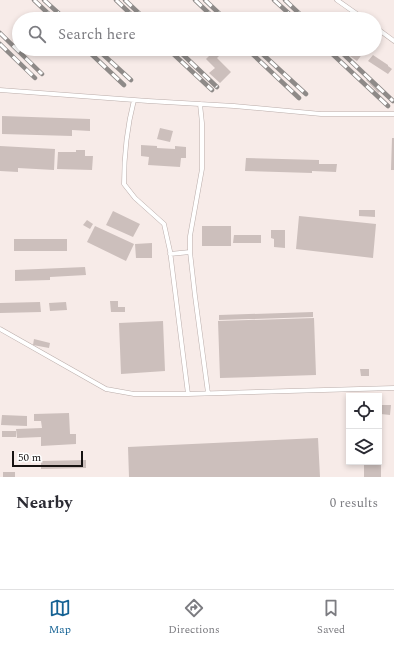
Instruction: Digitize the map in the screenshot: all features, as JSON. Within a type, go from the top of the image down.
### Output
[{"type":"lane","points":[[337,0],[354,12]]},
{"type":"lane","points":[[382,32],[394,41]]},
{"type":"lane","points":[[0,90],[321,114],[394,114]]},
{"type":"lane","points":[[134,100],[130,114],[124,184],[135,198],[164,224],[170,254],[188,394]]},
{"type":"lane","points":[[200,104],[202,123],[202,169],[190,236],[190,252],[208,393]]},
{"type":"lane","points":[[170,254],[190,252]]},
{"type":"lane","points":[[0,330],[106,389],[134,394],[188,394],[394,388]]},
{"type":"shaded area","points":[[0,0],[394,0],[394,477],[0,477]]},
{"type":"building","points":[[209,56],[219,56],[217,58],[231,72],[220,83],[209,73],[215,68],[206,59]]},
{"type":"building","points":[[350,56],[361,56],[357,61]]},
{"type":"building","points":[[372,56],[374,56],[392,69],[388,74],[368,61]]},
{"type":"building","points":[[369,78],[381,91],[378,93],[366,80]]},
{"type":"building","points":[[2,116],[90,119],[90,131],[72,130],[72,136],[2,134]]},
{"type":"building","points":[[160,128],[173,131],[170,142],[157,139]]},
{"type":"building","points":[[392,138],[394,138],[394,170],[391,170]]},
{"type":"building","points":[[141,145],[175,149],[175,146],[186,147],[186,158],[181,158],[180,167],[148,165],[149,157],[141,156]]},
{"type":"building","points":[[0,146],[55,149],[54,170],[18,168],[18,172],[0,171]]},
{"type":"building","points":[[76,150],[85,150],[85,156],[93,156],[92,170],[57,169],[58,152],[76,152]]},
{"type":"building","points":[[246,158],[319,160],[319,164],[337,164],[336,172],[312,171],[312,173],[245,171]]},
{"type":"building","points":[[359,210],[375,210],[375,217],[359,216]]},
{"type":"building","points":[[113,211],[140,224],[133,237],[106,225]]},
{"type":"building","points":[[299,216],[376,224],[373,258],[296,249]]},
{"type":"building","points":[[87,220],[93,224],[90,229],[83,225]]},
{"type":"building","points":[[95,226],[134,244],[126,261],[87,242]]},
{"type":"building","points":[[202,226],[231,226],[231,246],[202,246]]},
{"type":"building","points":[[271,230],[285,230],[285,248],[274,247],[274,239],[271,238]]},
{"type":"building","points":[[234,235],[261,235],[261,243],[233,243]]},
{"type":"building","points":[[14,239],[67,239],[67,251],[14,251]]},
{"type":"building","points":[[152,243],[152,258],[136,258],[135,244]]},
{"type":"building","points":[[85,267],[86,275],[50,277],[50,280],[15,281],[15,270]]},
{"type":"building","points":[[110,301],[118,301],[118,307],[125,307],[125,312],[111,312]]},
{"type":"building","points":[[40,302],[41,312],[0,313],[0,303]]},
{"type":"building","points":[[66,302],[67,310],[50,311],[49,303]]},
{"type":"building","points":[[313,312],[313,317],[219,320],[219,315]]},
{"type":"building","points":[[314,318],[316,375],[220,378],[218,321]]},
{"type":"building","points":[[163,321],[165,371],[121,374],[119,323]]},
{"type":"building","points":[[34,339],[50,343],[49,348],[33,345]]},
{"type":"building","points":[[360,369],[369,369],[369,376],[361,376]]},
{"type":"building","points":[[382,405],[391,405],[390,415],[382,414]]},
{"type":"building","points":[[69,413],[70,434],[76,434],[76,444],[41,446],[41,437],[17,438],[16,429],[42,428],[41,421],[34,421],[34,414]]},
{"type":"building","points":[[2,415],[27,416],[27,426],[1,425]]},
{"type":"building","points":[[2,431],[16,431],[16,437],[2,437]]},
{"type":"building","points":[[318,438],[320,477],[129,477],[128,447]]},
{"type":"building","points":[[86,460],[86,468],[41,469],[41,461]]},
{"type":"building","points":[[364,465],[381,465],[381,477],[364,477]]},
{"type":"building","points":[[3,472],[15,472],[15,477],[3,477]]},
{"type":"railway","points":[[34,0],[47,12]]},
{"type":"railway","points":[[44,0],[57,12]]},
{"type":"railway","points":[[116,0],[129,12]]},
{"type":"railway","points":[[125,0],[138,12]]},
{"type":"railway","points":[[195,0],[208,12]]},
{"type":"railway","points":[[205,0],[218,12]]},
{"type":"railway","points":[[274,0],[287,12]]},
{"type":"railway","points":[[285,0],[298,12]]},
{"type":"railway","points":[[0,33],[12,45]]},
{"type":"railway","points":[[0,44],[12,56]]},
{"type":"railway","points":[[12,56],[35,78]]},
{"type":"railway","points":[[24,56],[42,74]]},
{"type":"railway","points":[[93,56],[124,85]]},
{"type":"railway","points":[[105,56],[131,80]]},
{"type":"railway","points":[[176,56],[212,90]]},
{"type":"railway","points":[[184,56],[217,87]]},
{"type":"railway","points":[[254,56],[299,98]]},
{"type":"railway","points":[[265,56],[306,94]]},
{"type":"railway","points":[[334,56],[388,106]]},
{"type":"railway","points":[[345,56],[393,101]]}]
